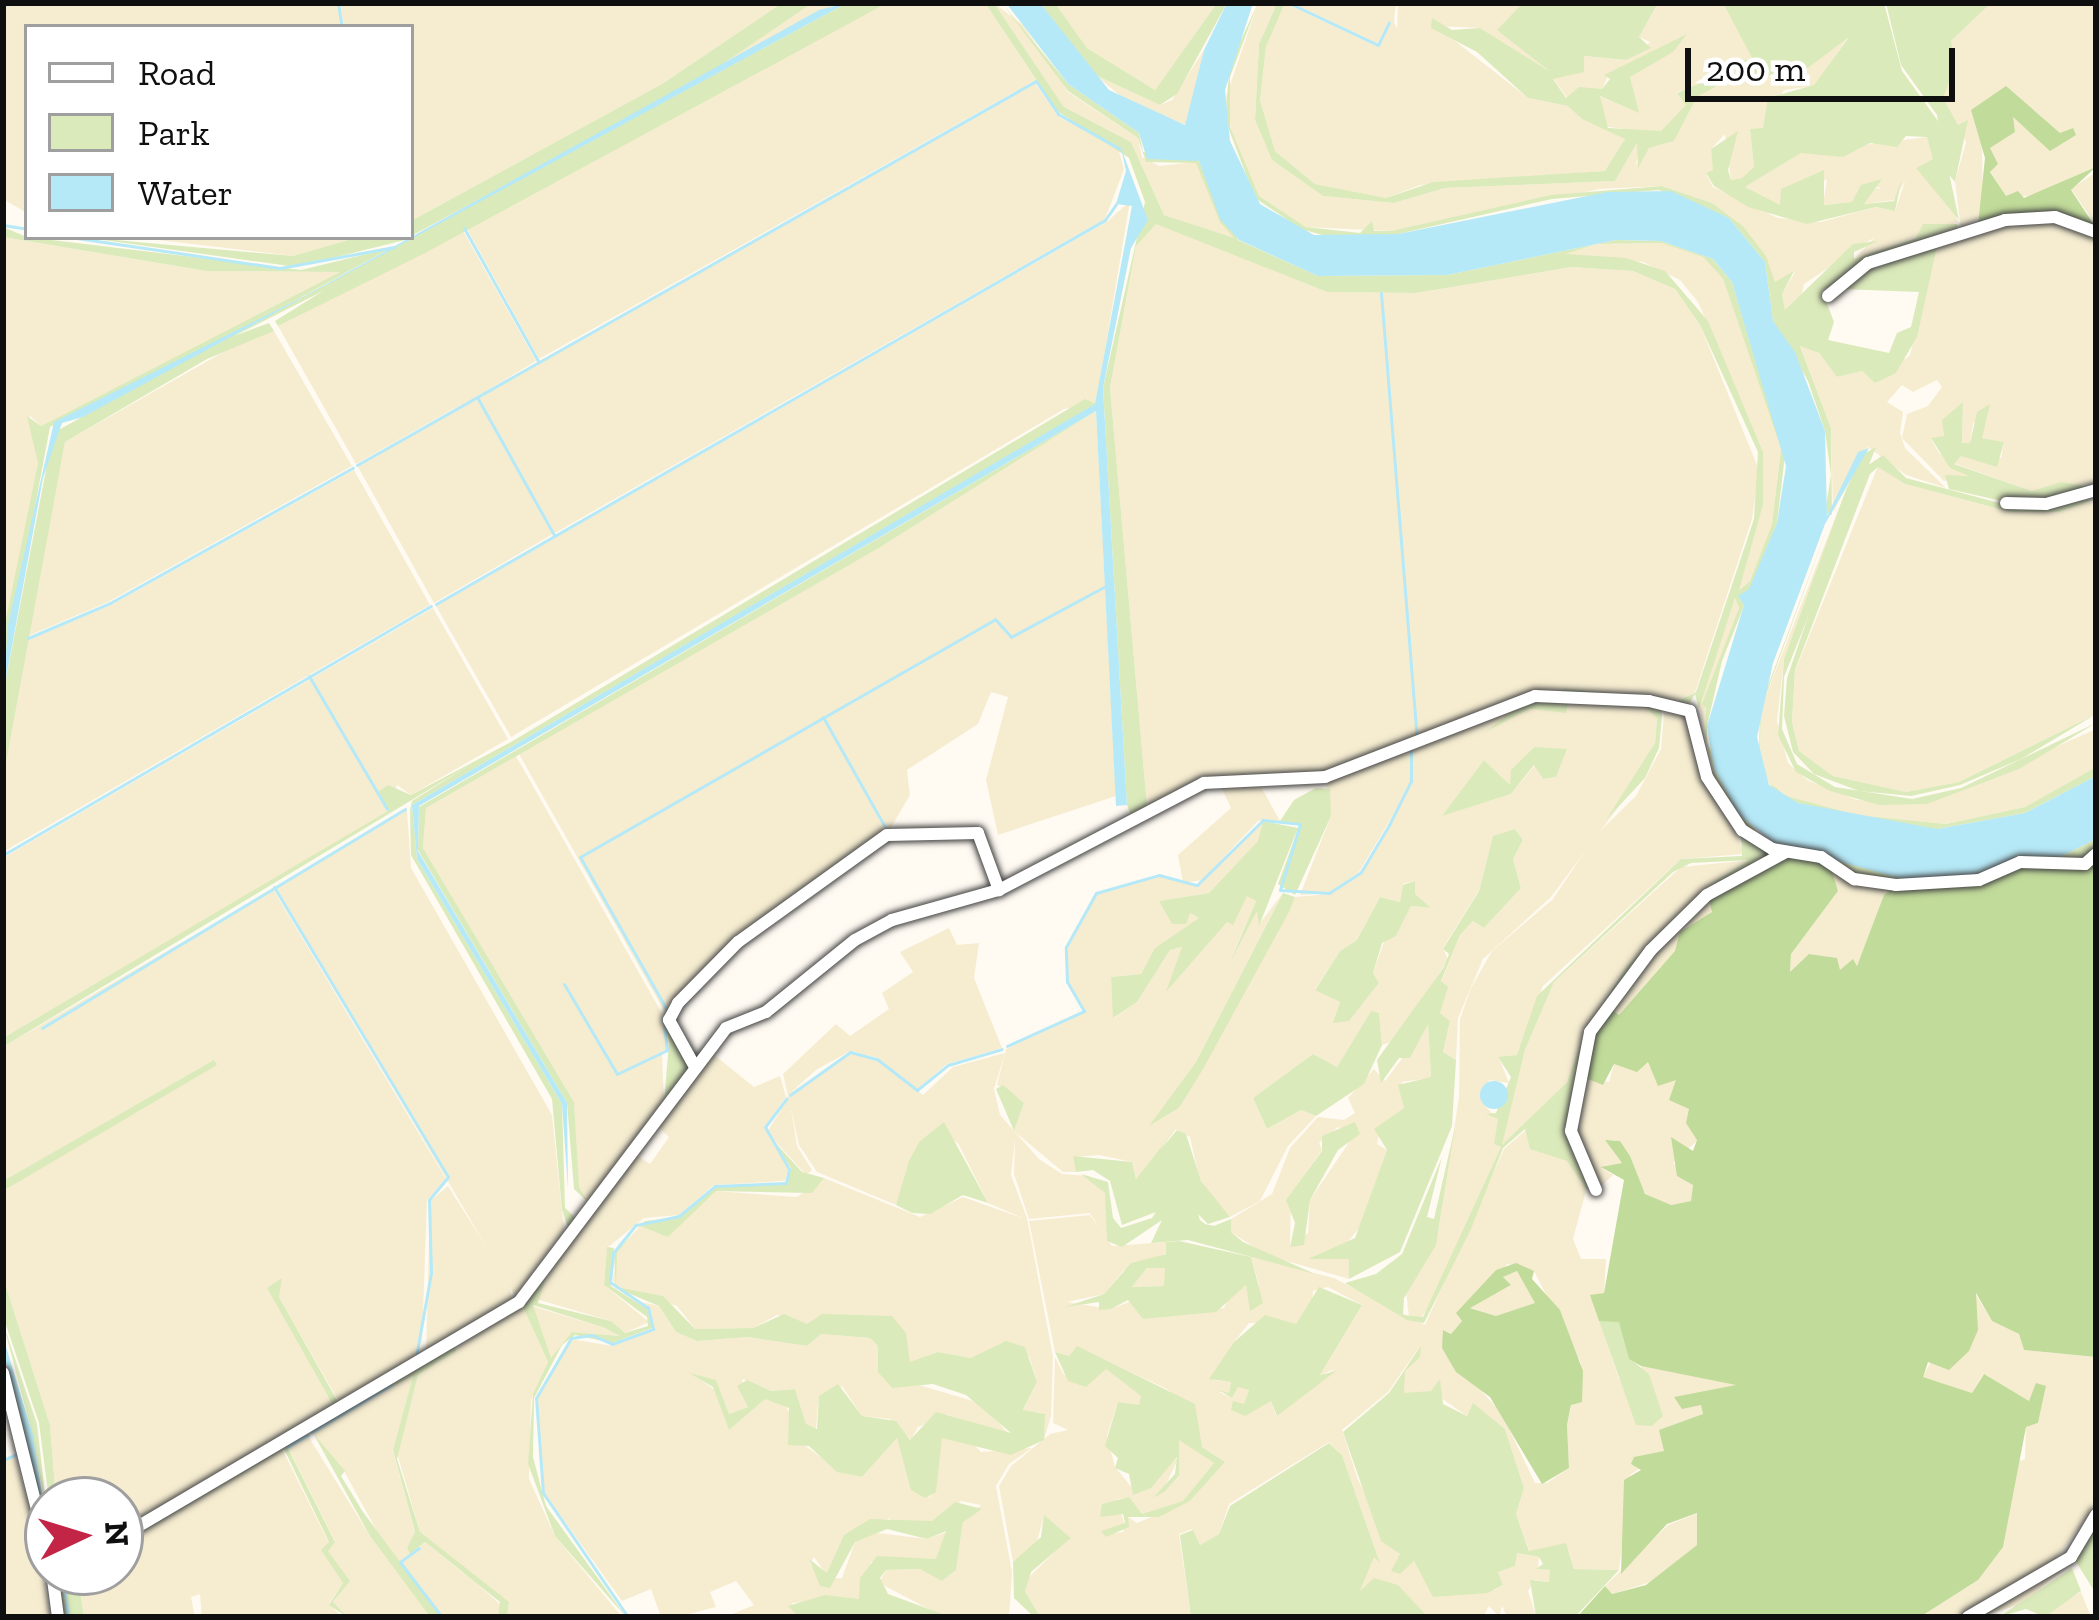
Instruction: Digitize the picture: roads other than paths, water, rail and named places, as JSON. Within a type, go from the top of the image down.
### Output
[{"type":"street","points":[[1828,296],[1868,263],[2005,220],[2055,218],[2096,232]]},
{"type":"street","points":[[2006,503],[2026,507],[2096,490]]},
{"type":"street","points":[[144,1523],[518,1302],[726,1028],[766,1012],[855,940],[920,908],[998,890],[1140,824],[1204,783],[1325,777],[1535,696],[1649,700],[1690,711],[1707,777],[1730,818],[1764,846],[1896,885],[1979,880],[2029,860],[2095,858]]},
{"type":"street","points":[[695,1067],[669,1020],[678,1003],[738,942],[887,835],[978,833],[998,890]]},
{"type":"street","points":[[1596,1190],[1571,1131],[1591,1032],[1651,950],[1707,895],[1786,851]]},
{"type":"street","points":[[3,1373],[29,1476]]},
{"type":"street","points":[[1968,1617],[2071,1557],[2096,1515]]},
{"type":"water","points":[[847,3],[414,238],[414,235],[819,10]]},
{"type":"water","points":[[1006,3],[1040,3],[1109,90],[1185,125],[1204,50],[1227,3],[1253,3],[1225,90],[1230,141],[1260,204],[1314,235],[1398,234],[1607,192],[1671,191],[1729,218],[1765,262],[1773,321],[1795,352],[1825,431],[1827,516],[1858,452],[1869,448],[1825,524],[1773,663],[1757,737],[1769,785],[1798,803],[1937,829],[2025,813],[2096,776],[2096,839],[2060,857],[2017,859],[1978,875],[1902,879],[1774,843],[1739,815],[1714,768],[1707,726],[1744,605],[1738,596],[1749,589],[1777,523],[1786,466],[1732,282],[1713,259],[1661,241],[1616,240],[1447,275],[1318,276],[1239,240],[1220,219],[1199,161],[1147,159],[1139,133],[1068,84]]},
{"type":"water","points":[[1121,148],[1148,220],[1131,248],[1103,388],[1127,805],[1116,806],[1096,411],[419,806],[418,851],[567,1103],[568,1189],[562,1104],[417,859],[412,805],[1095,404],[1132,206],[1116,204],[1126,171]]},
{"type":"water","points":[[410,240],[83,417],[62,423],[43,478],[3,695],[8,625],[54,422]]},
{"type":"water","points":[[1494,1081],[1504,1085],[1508,1095],[1504,1105],[1494,1109],[1484,1105],[1480,1095],[1484,1085]]},
{"type":"water","points":[[3,1337],[33,1435],[39,1476],[34,1476]]},
{"type":"waterway","points":[[3,5],[15,3]]},
{"type":"waterway","points":[[338,3],[342,24]]},
{"type":"waterway","points":[[1289,3],[1378,45],[1389,22]]},
{"type":"waterway","points":[[357,465],[1036,81],[1058,114],[1120,149]]},
{"type":"waterway","points":[[436,604],[1105,220],[1116,204]]},
{"type":"waterway","points":[[3,225],[24,228]]},
{"type":"waterway","points":[[464,228],[538,361]]},
{"type":"waterway","points":[[90,240],[280,268],[394,247]]},
{"type":"waterway","points":[[1381,293],[1417,737]]},
{"type":"waterway","points":[[477,397],[554,535]]},
{"type":"waterway","points":[[28,638],[110,603],[353,468]]},
{"type":"waterway","points":[[667,1010],[580,857],[995,619],[1011,637],[1104,587]]},
{"type":"waterway","points":[[3,855],[431,606]]},
{"type":"waterway","points":[[309,676],[387,809]]},
{"type":"waterway","points":[[823,717],[886,829]]},
{"type":"waterway","points":[[1007,1046],[1084,1011],[1067,982],[1066,947],[1096,893],[1159,875],[1197,885],[1263,820],[1300,824],[1280,890],[1329,893],[1361,872],[1389,825],[1411,781],[1411,750]]},
{"type":"waterway","points":[[42,1028],[405,809]]},
{"type":"waterway","points":[[274,887],[448,1177],[429,1200],[431,1273],[416,1356]]},
{"type":"waterway","points":[[564,984],[617,1074],[667,1050],[663,1017]]},
{"type":"waterway","points":[[790,1095],[850,1052],[877,1059],[917,1090],[948,1065],[1002,1049]]},
{"type":"waterway","points":[[628,1617],[543,1493],[536,1398],[571,1338],[592,1335],[612,1344],[653,1329],[648,1308],[610,1282],[613,1253],[636,1225],[679,1216],[715,1186],[786,1183],[789,1169],[765,1127],[787,1098]]},
{"type":"waterway","points":[[312,1432],[391,1385]]},
{"type":"waterway","points":[[287,1447],[308,1435]]},
{"type":"waterway","points":[[3,1460],[17,1454]]},
{"type":"waterway","points":[[419,1548],[400,1562],[442,1617]]},
{"type":"waterway","points":[[66,1596],[68,1617]]}]
